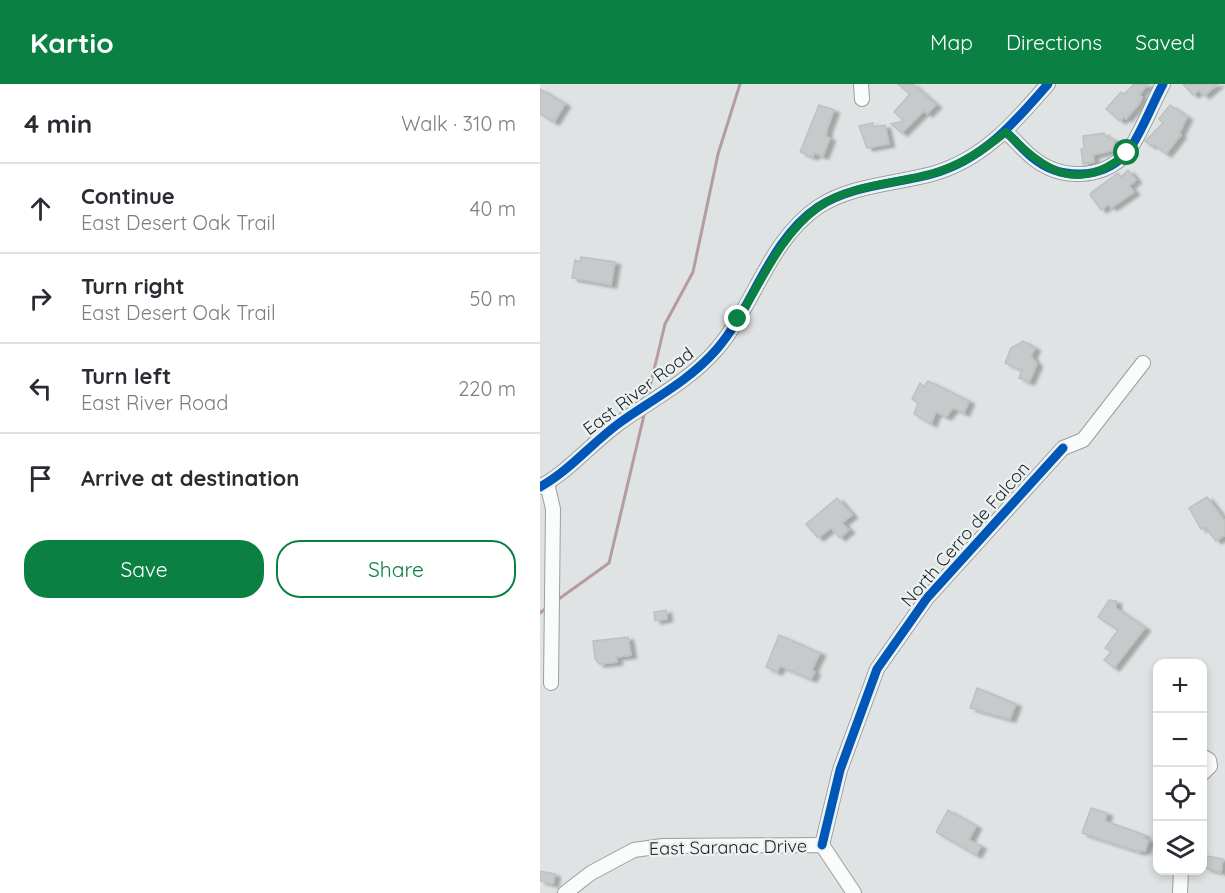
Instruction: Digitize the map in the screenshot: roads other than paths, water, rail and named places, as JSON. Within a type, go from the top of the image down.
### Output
[{"type":"street","points":[[861,84],[862,99]]},
{"type":"street","name":"East River Road","points":[[544,485],[619,423],[696,370],[716,350],[751,298],[785,240],[819,207],[847,194],[952,167],[978,154],[1006,132],[1048,84]]},
{"type":"street","points":[[1006,132],[1033,158],[1047,167],[1063,173],[1097,173],[1112,166],[1127,153],[1163,84]]},
{"type":"street","name":"North Cerro de Falcon","points":[[822,845],[840,770],[877,669],[927,598],[1063,448],[1083,440],[1143,363]]},
{"type":"street","points":[[544,485],[553,509],[550,682]]},
{"type":"street","points":[[540,513],[553,525]]},
{"type":"street","name":"East Saranac Drive","points":[[565,893],[591,873],[634,850],[663,846],[822,845],[854,893]]},
{"type":"street","points":[[1180,893],[1181,875]]},
{"type":"waterway","points":[[647,399],[665,324],[693,272],[718,154],[740,84]]},
{"type":"waterway","points":[[556,601],[609,563],[645,411]]},
{"type":"waterway","points":[[540,613],[548,607]]}]
